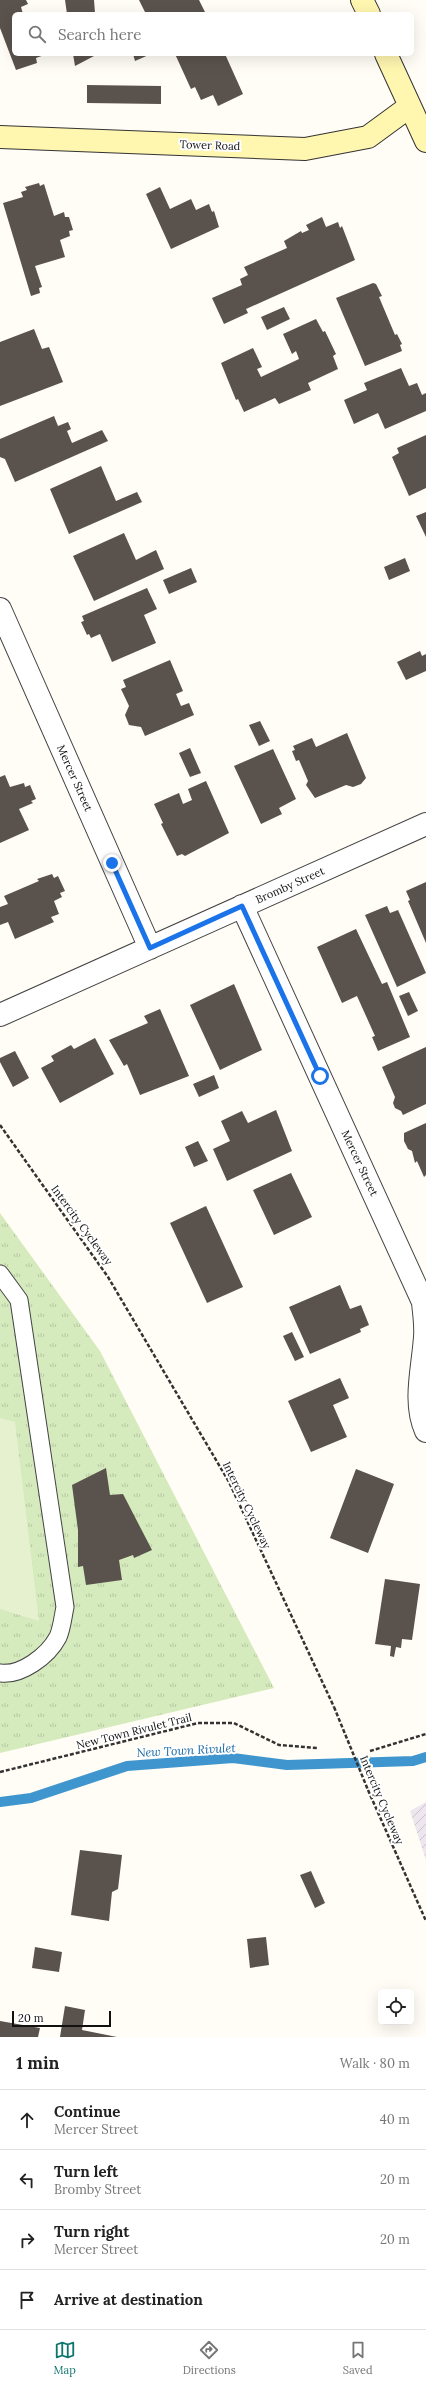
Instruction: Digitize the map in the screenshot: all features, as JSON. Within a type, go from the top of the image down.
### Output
[{"type":"street","points":[[362,0],[367,12]]},
{"type":"street","points":[[387,56],[409,107],[426,141]]},
{"type":"street","name":"Tower Road","points":[[0,137],[305,149],[368,137],[409,107]]},
{"type":"street","name":"Mercer Street","points":[[0,609],[150,948]]},
{"type":"street","name":"Bromby Street","points":[[0,1015],[426,824]]},
{"type":"street","name":"Mercer Street","points":[[242,906],[424,1302],[425,1335],[420,1390],[420,1418],[426,1431]]},
{"type":"lane","points":[[0,1274],[19,1300],[65,1607],[58,1637],[39,1660],[10,1674],[0,1672]]},
{"type":"path","name":"Intercity Cycleway","points":[[0,1125],[108,1276],[229,1482],[334,1707],[368,1790],[426,1921]]},
{"type":"path","name":"New Town Rivulet Trail","points":[[0,1772],[198,1723],[234,1723],[279,1745],[317,1748]]},
{"type":"path","points":[[370,1751],[426,1734]]},
{"type":"shaded area","points":[[426,1802],[426,1860],[410,1811]]},
{"type":"green space","points":[[0,1213],[100,1351],[274,1688],[0,1753]]},
{"type":"green space","points":[[0,1418],[15,1422],[39,1621],[0,1609]]},
{"type":"building","points":[[0,0],[26,0],[28,4],[21,7],[22,12],[12,12],[12,56],[42,56],[36,58],[37,63],[16,70],[0,28]]},
{"type":"building","points":[[65,0],[94,0],[95,12],[67,12]]},
{"type":"building","points":[[139,0],[199,0],[205,12],[145,12]]},
{"type":"building","points":[[73,56],[94,56],[75,66]]},
{"type":"building","points":[[134,56],[146,56],[135,61]]},
{"type":"building","points":[[176,56],[226,56],[243,94],[218,106],[213,95],[201,100],[195,87],[191,89]]},
{"type":"building","points":[[87,85],[161,86],[161,104],[87,103]]},
{"type":"building","points":[[39,183],[40,186],[44,184],[54,216],[64,212],[65,217],[69,217],[73,230],[69,231],[70,236],[60,240],[65,257],[35,266],[42,287],[39,288],[40,293],[31,296],[3,203],[23,197],[21,192],[27,190],[25,187]]},
{"type":"building","points":[[160,187],[170,209],[191,199],[196,210],[209,204],[212,212],[214,211],[219,227],[171,249],[146,194]]},
{"type":"building","points":[[322,217],[326,227],[338,222],[340,228],[342,226],[355,260],[246,309],[248,313],[224,324],[212,298],[242,285],[240,279],[248,275],[244,267],[287,248],[284,241],[301,231],[302,233],[309,230],[306,225]]},
{"type":"building","points":[[373,283],[376,284],[382,296],[379,297],[395,335],[397,334],[402,344],[400,345],[402,351],[365,366],[336,298]]},
{"type":"building","points":[[284,307],[290,319],[267,330],[261,317]]},
{"type":"building","points":[[316,319],[323,332],[325,331],[336,354],[333,356],[338,369],[308,383],[311,390],[279,404],[275,398],[244,412],[238,399],[236,400],[221,363],[253,348],[262,367],[257,369],[261,377],[299,359],[296,351],[292,354],[283,334]]},
{"type":"building","points":[[34,329],[42,349],[49,347],[63,382],[0,406],[0,342]]},
{"type":"building","points":[[401,368],[409,386],[417,383],[422,395],[426,393],[426,411],[385,429],[378,413],[354,424],[344,400],[367,390],[364,383]]},
{"type":"building","points":[[54,416],[58,426],[68,422],[71,429],[67,431],[72,443],[102,430],[108,441],[15,482],[5,459],[0,457],[0,439]]},
{"type":"building","points":[[426,435],[426,488],[409,496],[392,457],[399,453],[397,448]]},
{"type":"building","points":[[101,466],[116,501],[137,492],[142,502],[69,534],[50,489]]},
{"type":"building","points":[[426,512],[426,537],[416,516]]},
{"type":"building","points":[[124,533],[136,560],[156,550],[164,569],[94,601],[73,556]]},
{"type":"building","points":[[405,558],[410,571],[389,580],[384,567]]},
{"type":"building","points":[[191,568],[197,582],[169,594],[163,580]]},
{"type":"building","points":[[147,588],[157,609],[144,615],[156,643],[112,662],[100,634],[91,638],[89,634],[87,635],[81,622],[84,621],[82,616]]},
{"type":"building","points":[[420,651],[422,656],[426,654],[426,671],[406,680],[397,662]]},
{"type":"building","points":[[170,660],[183,691],[176,694],[181,706],[189,703],[194,715],[145,736],[141,727],[129,725],[125,715],[129,706],[121,689],[126,687],[123,680]]},
{"type":"building","points":[[260,721],[270,741],[259,746],[249,725]]},
{"type":"building","points":[[347,733],[366,778],[361,784],[353,787],[346,785],[315,798],[306,785],[308,781],[299,760],[296,761],[292,751],[295,750],[293,746],[312,738],[316,747]]},
{"type":"building","points":[[190,748],[201,773],[190,777],[179,753]]},
{"type":"building","points":[[273,749],[296,799],[279,808],[282,814],[261,824],[234,766]]},
{"type":"building","points":[[5,775],[10,787],[24,783],[25,787],[30,785],[36,799],[31,801],[33,803],[19,809],[29,830],[0,843],[0,777]]},
{"type":"building","points":[[206,781],[229,833],[185,856],[182,854],[177,856],[161,824],[163,823],[154,804],[179,793],[183,804],[192,800],[188,789]]},
{"type":"building","points":[[52,874],[54,878],[58,876],[65,891],[60,893],[62,897],[54,901],[59,914],[51,917],[54,922],[15,939],[8,922],[0,925],[0,907],[8,904],[4,896],[39,881],[37,879]]},
{"type":"building","points":[[426,882],[426,943],[408,901],[410,900],[406,891]]},
{"type":"building","points":[[387,906],[390,913],[398,910],[426,973],[397,987],[365,915]]},
{"type":"building","points":[[356,929],[382,984],[387,982],[410,1037],[378,1051],[372,1037],[375,1036],[357,996],[342,1003],[317,947]]},
{"type":"building","points":[[234,984],[262,1050],[220,1070],[190,1005]]},
{"type":"building","points":[[409,992],[418,1011],[408,1016],[399,996]]},
{"type":"building","points":[[160,1009],[189,1076],[140,1095],[127,1064],[124,1066],[109,1040],[148,1023],[144,1016]]},
{"type":"building","points":[[95,1038],[114,1074],[60,1103],[41,1068],[54,1061],[51,1056],[71,1045],[74,1049]]},
{"type":"building","points":[[426,1047],[426,1104],[403,1115],[401,1111],[395,1108],[393,1103],[395,1097],[382,1067]]},
{"type":"building","points":[[15,1051],[29,1078],[13,1087],[0,1062],[0,1058]]},
{"type":"building","points":[[214,1075],[219,1088],[199,1097],[193,1084]]},
{"type":"building","points":[[276,1110],[292,1151],[227,1181],[213,1149],[230,1141],[221,1121],[242,1111],[248,1123]]},
{"type":"building","points":[[426,1123],[426,1175],[424,1177],[417,1161],[415,1163],[412,1151],[408,1149],[404,1141],[404,1133]]},
{"type":"building","points":[[198,1141],[208,1161],[194,1167],[185,1147]]},
{"type":"building","points":[[291,1173],[312,1217],[274,1235],[253,1190]]},
{"type":"building","points":[[206,1206],[243,1287],[207,1303],[170,1223]]},
{"type":"building","points":[[340,1285],[350,1309],[361,1305],[369,1325],[360,1329],[361,1332],[310,1354],[289,1307]]},
{"type":"building","points":[[292,1332],[304,1357],[295,1361],[283,1336]]},
{"type":"building","points":[[340,1378],[349,1398],[333,1405],[347,1437],[311,1452],[288,1401]]},
{"type":"building","points":[[106,1468],[110,1495],[123,1494],[152,1550],[134,1558],[133,1555],[119,1560],[122,1580],[86,1585],[83,1566],[78,1567],[78,1530],[72,1485]]},
{"type":"building","points":[[356,1469],[394,1484],[368,1553],[330,1538]]},
{"type":"building","points":[[385,1579],[420,1584],[412,1640],[402,1639],[401,1648],[396,1647],[394,1657],[390,1656],[391,1646],[375,1644]]},
{"type":"building","points":[[80,1850],[122,1855],[118,1889],[112,1892],[109,1921],[71,1915]]},
{"type":"building","points":[[311,1871],[325,1903],[315,1908],[300,1875]]},
{"type":"building","points":[[266,1937],[269,1965],[250,1968],[247,1939]]},
{"type":"building","points":[[35,1947],[62,1952],[59,1972],[32,1968]]},
{"type":"building","points":[[65,2006],[85,2010],[82,2030],[117,2037],[60,2037]]},
{"type":"building","points":[[0,2021],[40,2028],[38,2037],[0,2037]]},
{"type":"waterway","name":"New Town Rivulet","points":[[0,1802],[31,1798],[127,1766],[233,1758],[287,1765],[413,1761],[426,1757]]},
{"type":"route","points":[[112,863],[150,948],[242,906],[320,1076]]}]
